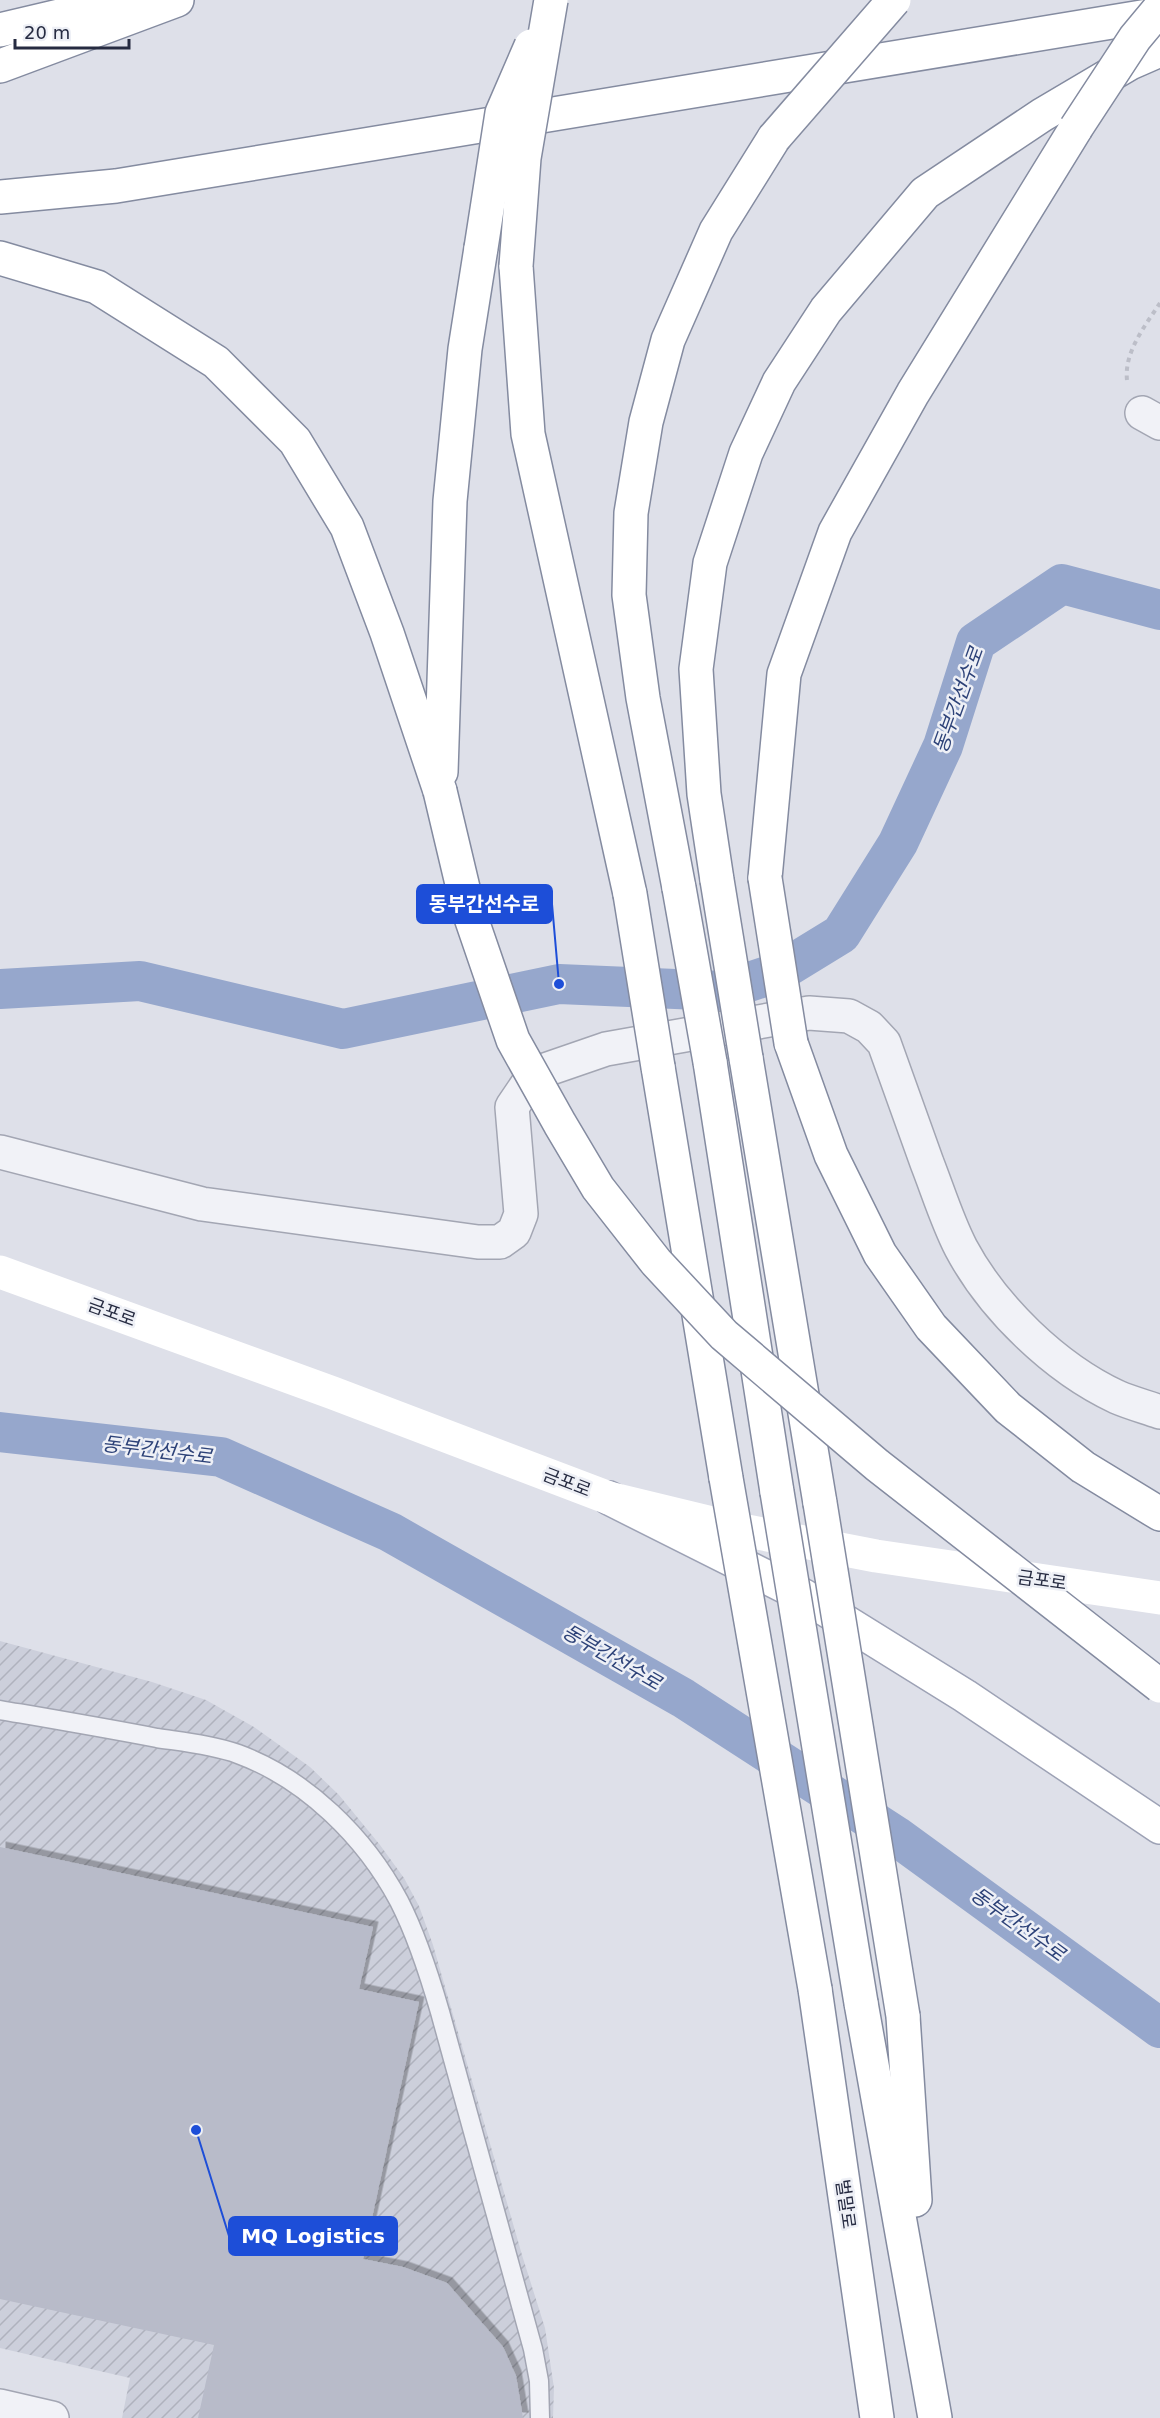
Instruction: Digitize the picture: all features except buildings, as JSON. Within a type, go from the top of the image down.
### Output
[{"type":"main road","points":[[0,30],[127,0]]},
{"type":"main road","points":[[0,66],[177,0]]},
{"type":"main road","points":[[440,791],[450,501],[465,349],[502,113],[551,0]]},
{"type":"main road","name":"벌말로","points":[[551,0],[524,158],[516,266],[528,434],[630,894],[726,1478],[815,1989],[877,2418]]},
{"type":"main road","points":[[894,0],[774,138],[716,231],[668,340],[646,422],[631,513],[629,595],[643,698],[710,1062],[777,1492],[861,2003],[935,2418]]},
{"type":"main road","points":[[1160,8],[1135,38],[1076,128],[913,393],[835,532],[784,674],[765,878],[791,1043],[831,1155],[880,1254],[931,1327],[1008,1408],[1083,1467],[1160,1514]]},
{"type":"main road","points":[[0,197],[116,186],[1160,14]]},
{"type":"main road","points":[[925,2358],[903,2016],[717,880],[704,794],[696,669],[710,564],[746,453],[779,382],[826,309],[925,193],[1042,115],[1130,63],[1160,50]]},
{"type":"main road","points":[[0,258],[97,287],[216,362],[295,441],[348,527],[387,633],[440,791],[468,909],[513,1040],[598,1188],[656,1262],[724,1335],[877,1466],[1160,1686]]},
{"type":"main road","name":"금포로","points":[[0,1272],[333,1393],[609,1498],[737,1529],[876,1556],[1160,1599]]},
{"type":"main road","points":[[609,1498],[804,1596],[965,1696],[1160,1827]]},
{"type":"street","points":[[0,1152],[202,1204],[478,1242],[500,1242],[514,1232],[521,1215],[512,1107],[531,1079],[545,1070],[606,1049],[809,1013],[849,1016],[869,1027],[884,1043],[943,1207],[962,1248],[985,1284],[1014,1321],[1045,1349],[1083,1376],[1117,1396],[1160,1412]]},
{"type":"street","points":[[0,2406],[52,2418]]},
{"type":"lane","points":[[0,1710],[194,1744],[245,1757],[290,1778],[315,1797],[346,1828],[379,1868],[399,1901],[428,1969],[532,2349],[539,2381],[540,2418]]},
{"type":"path","points":[[1151,418],[1128,392],[1126,370],[1136,340],[1160,303]]},
{"type":"shaded area","points":[[0,1641],[152,1682],[206,1700],[254,1727],[310,1767],[339,1795],[404,1878],[419,1906],[433,1945],[545,2328],[554,2388],[553,2418],[122,2418],[130,2378],[0,2348]]},
{"type":"waterway","name":"동부간선수로","points":[[0,989],[140,981],[343,1029],[559,984],[722,991],[779,972],[841,934],[898,843],[943,746],[976,642],[1062,584],[1160,610]]},
{"type":"waterway","name":"동부간선수로","points":[[0,1432],[221,1457],[390,1532],[683,1698],[896,1836],[1160,2028]]},
{"type":"place","name":"동부간선수로","points":[[559,984]]},
{"type":"place","name":"MQ Logistics","points":[[196,2130]]}]
